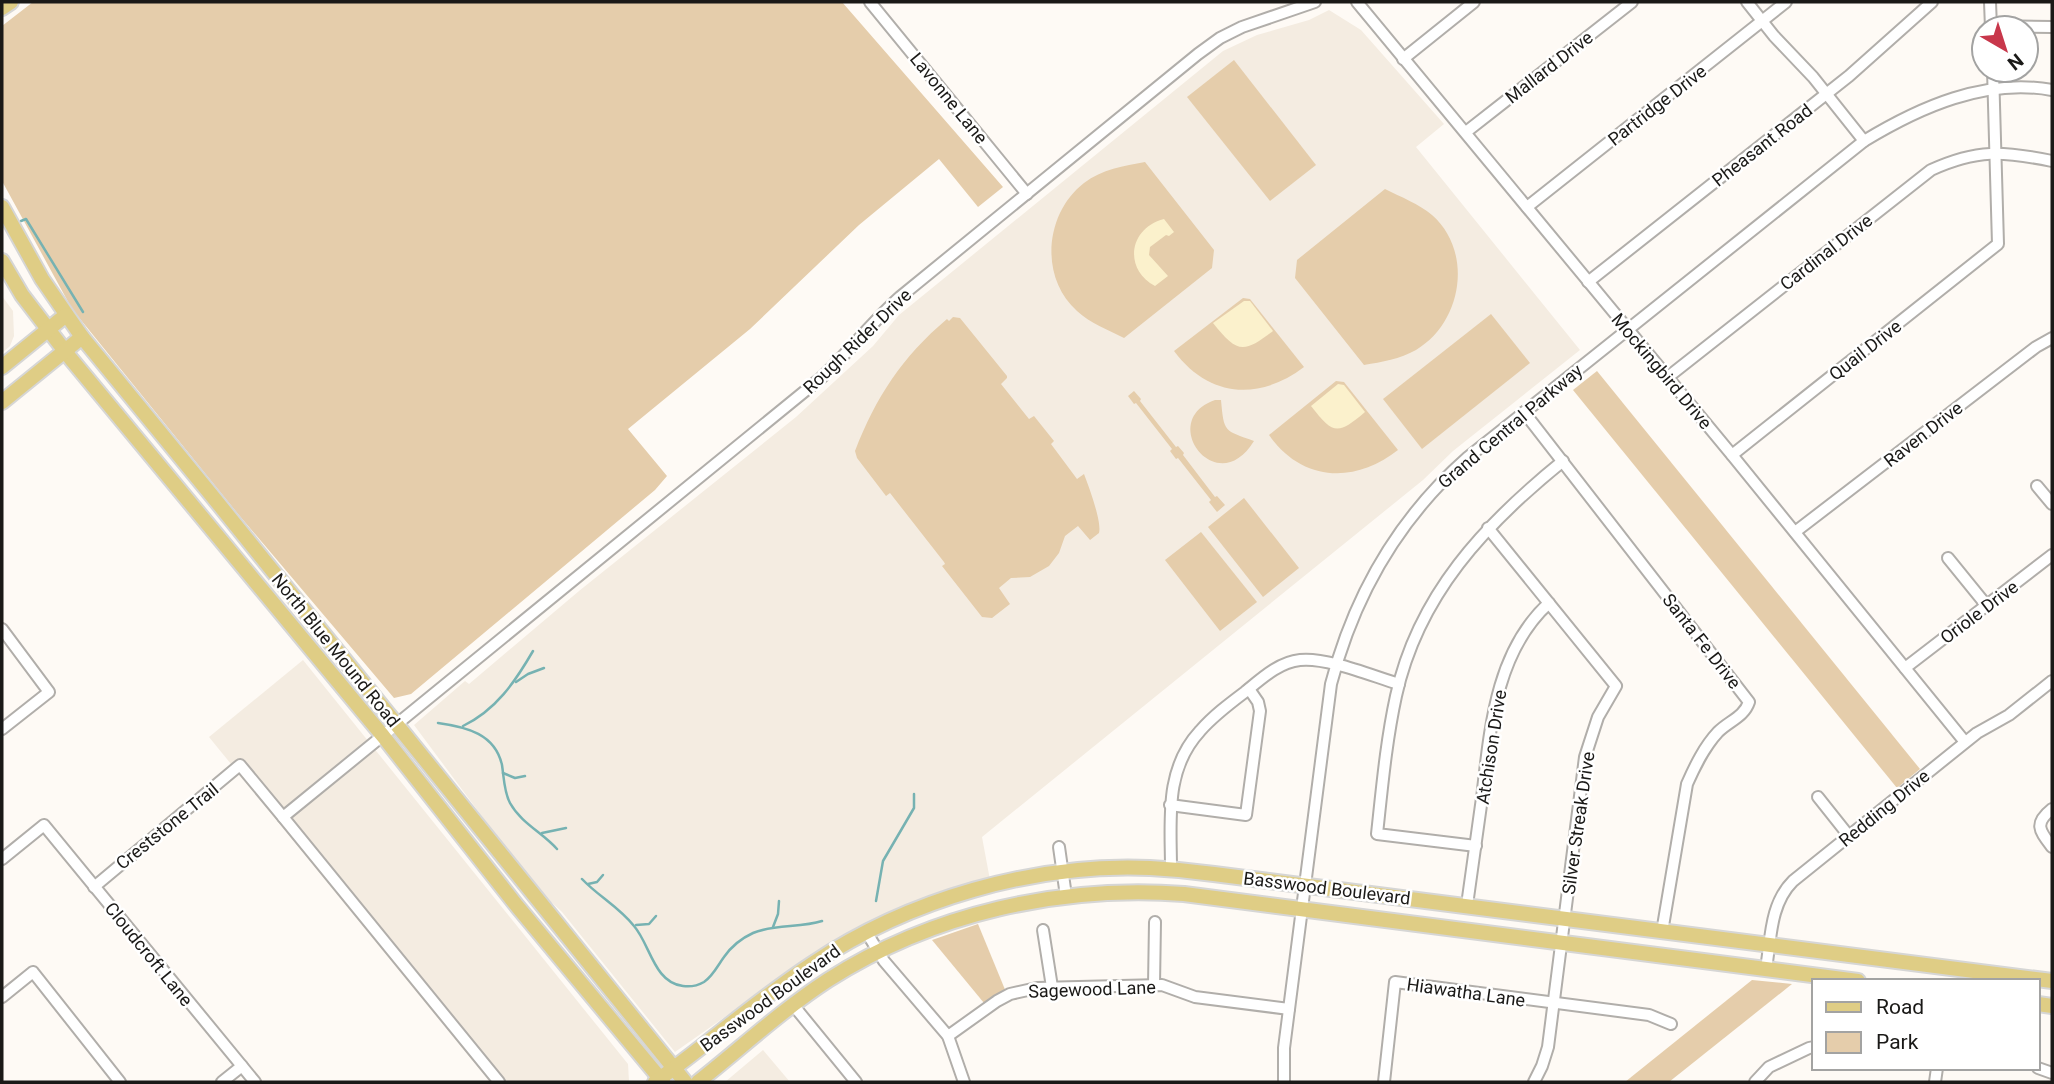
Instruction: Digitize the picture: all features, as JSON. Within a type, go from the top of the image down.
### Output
[{"type":"main road","points":[[2,8],[11,2]]},
{"type":"main road","name":"North Blue Mound Road","points":[[2,207],[42,279],[82,337],[685,1082]]},
{"type":"main road","name":"North Blue Mound Road","points":[[2,261],[64,351],[383,736],[659,1081]]},
{"type":"main road","points":[[2,368],[66,315]]},
{"type":"main road","points":[[2,402],[82,337]]},
{"type":"main road","points":[[456,828],[469,834],[524,898],[539,900]]},
{"type":"main road","name":"Basswood Boulevard","points":[[659,1081],[776,989],[824,956],[908,914],[963,894],[1015,881],[1062,873],[1122,868],[1171,869],[1467,905],[1770,946],[1949,975],[2018,979]]},
{"type":"main road","name":"Basswood Boulevard","points":[[698,1082],[827,981],[879,952],[934,928],[977,914],[1032,901],[1106,892],[1158,892],[1301,908],[1843,979]]},
{"type":"street","name":"Lavonne Lane","points":[[870,2],[1027,194]]},
{"type":"street","name":"Rough Rider Drive","points":[[283,817],[821,378],[894,302],[1209,45],[1242,27],[1315,2]]},
{"type":"street","name":"Mockingbird Drive","points":[[1357,2],[1668,377],[1965,743]]},
{"type":"street","points":[[1403,59],[1474,2]]},
{"type":"street","name":"Mallard Drive","points":[[1466,132],[1632,2]]},
{"type":"street","points":[[1747,2],[1864,141]]},
{"type":"street","name":"Partridge Drive","points":[[1527,207],[1786,2]]},
{"type":"street","name":"Pheasant Road","points":[[1588,282],[1827,94],[1932,2]]},
{"type":"street","points":[[1994,84],[1996,153]]},
{"type":"street","name":"Grand Central Parkway","points":[[1284,1082],[1284,1048],[1301,908],[1325,719],[1336,665],[1352,619],[1368,585],[1392,543],[1413,514],[1456,468],[1864,141],[1895,122],[1940,102],[1994,89],[2052,90]]},
{"type":"street","name":"Cardinal Drive","points":[[1668,377],[1931,170],[1962,157],[1982,153],[2052,161]]},
{"type":"street","name":"Quail Drive","points":[[1732,455],[1998,244],[1996,153]]},
{"type":"street","name":"Raven Drive","points":[[1795,532],[2036,347],[2052,338]]},
{"type":"street","name":"Santa Fe Drive","points":[[1524,412],[1749,702],[1746,711],[1718,732],[1696,762],[1687,785],[1662,932]]},
{"type":"street","points":[[1476,846],[1377,834],[1390,725],[1399,684],[1429,609],[1458,564],[1488,528],[1563,461]]},
{"type":"street","points":[[2037,486],[2052,504]]},
{"type":"street","name":"Silver Streak Drive","points":[[1488,528],[1616,686],[1598,717],[1585,757],[1548,1047],[1534,1082]]},
{"type":"street","name":"Oriole Drive","points":[[1905,668],[2052,555]]},
{"type":"street","points":[[1948,558],[1987,606]]},
{"type":"street","name":"Atchison Drive","points":[[1467,905],[1492,719],[1500,687],[1518,643],[1549,603]]},
{"type":"street","points":[[2,629],[49,692],[2,729]]},
{"type":"street","points":[[1171,869],[1172,784],[1191,741],[1207,723],[1271,672],[1289,662],[1307,659],[1399,684]]},
{"type":"street","name":"Redding Drive","points":[[1766,969],[1776,908],[1783,891],[1965,743],[2008,715],[2052,681]]},
{"type":"street","points":[[1170,806],[1246,816],[1260,711],[1258,702],[1249,689]]},
{"type":"street","name":"Creststone Trail","points":[[94,887],[240,765],[283,817]]},
{"type":"street","points":[[1818,797],[1849,836]]},
{"type":"street","points":[[2052,809],[2042,818],[2040,826],[2052,847]]},
{"type":"street","points":[[283,817],[499,1082]]},
{"type":"street","name":"Cloudcroft Lane","points":[[2,859],[44,825],[255,1082]]},
{"type":"street","points":[[1059,847],[1066,896]]},
{"type":"street","points":[[1154,985],[1155,922]]},
{"type":"street","points":[[1043,929],[1052,987]]},
{"type":"street","points":[[867,933],[879,952],[948,1036],[964,1082]]},
{"type":"street","points":[[2,997],[33,972],[120,1082]]},
{"type":"street","name":"Hiawatha Lane","points":[[1384,1082],[1395,982],[1553,1003]]},
{"type":"street","name":"Sagewood Lane","points":[[948,1036],[982,1010],[1010,995],[1037,988],[1169,986],[1195,997],[1289,1009]]},
{"type":"street","points":[[1553,1003],[1649,1015],[1671,1024]]},
{"type":"street","points":[[794,1006],[856,1082]]},
{"type":"street","points":[[1755,1082],[1769,1067],[1812,1047]]},
{"type":"street","points":[[222,1082],[242,1066]]},
{"type":"shaded area","points":[[1329,10],[1361,30],[1444,124],[1416,147],[1580,350],[982,837],[990,880],[937,894],[823,948],[675,1052],[562,912],[533,885],[414,725],[465,681],[469,684],[579,591],[796,417],[873,346],[899,315],[1223,51],[1257,35],[1309,20]]},
{"type":"shaded area","points":[[2,296],[13,311],[14,336],[10,346],[2,353]]},
{"type":"shaded area","points":[[303,660],[628,1064],[629,1081],[490,1082],[209,737]]},
{"type":"shaded area","points":[[763,1050],[790,1082],[725,1082]]},
{"type":"green space","points":[[33,2],[842,2],[1003,187],[978,207],[939,159],[859,225],[750,329],[628,429],[667,476],[655,490],[411,694],[394,698],[238,514],[72,309],[2,181],[2,26]]},
{"type":"green space","points":[[1234,60],[1316,165],[1270,201],[1187,97]]},
{"type":"green space","points":[[1145,162],[1214,250],[1212,268],[1124,338],[1088,319],[1065,297],[1052,263],[1052,246],[1061,211],[1084,183],[1106,171]]},
{"type":"green space","points":[[1385,189],[1427,211],[1445,230],[1454,248],[1458,267],[1457,286],[1444,323],[1432,338],[1404,356],[1364,365],[1295,278],[1297,260]]},
{"type":"green space","points":[[1243,298],[1250,299],[1304,367],[1270,385],[1235,389],[1219,386],[1203,378],[1188,367],[1174,351]]},
{"type":"green space","points":[[1491,314],[1530,363],[1422,449],[1383,399]]},
{"type":"green space","points":[[953,317],[960,318],[1007,376],[1001,384],[1029,419],[1034,416],[1054,441],[1051,444],[1077,479],[1084,474],[1099,521],[1099,533],[1090,540],[1078,526],[1065,536],[1059,553],[1049,566],[1030,577],[1011,578],[999,588],[1010,604],[992,618],[982,617],[942,566],[944,562],[890,493],[886,496],[857,458],[855,451],[872,413],[892,379],[931,333]]},
{"type":"green space","points":[[1597,371],[1920,769],[1897,788],[1573,390]]},
{"type":"green space","points":[[1336,381],[1344,382],[1398,450],[1364,469],[1347,473],[1313,469],[1282,451],[1269,435]]},
{"type":"green space","points":[[1134,391],[1215,497],[1225,505],[1217,512],[1209,502],[1211,500],[1170,451],[1172,449],[1128,396]]},
{"type":"green space","points":[[1215,400],[1221,400],[1227,429],[1254,441],[1239,458],[1224,463],[1210,460],[1198,451],[1192,438],[1191,423],[1198,410]]},
{"type":"green space","points":[[1244,498],[1299,568],[1263,597],[1208,527]]},
{"type":"green space","points":[[1201,532],[1257,602],[1220,631],[1165,560]]},
{"type":"green space","points":[[978,924],[1006,992],[984,1003],[932,940]]},
{"type":"green space","points":[[1752,980],[1792,984],[1669,1082],[1625,1082]]},
{"type":"sand","points":[[1164,219],[1174,232],[1150,247],[1149,255],[1168,276],[1155,286],[1138,270],[1134,249],[1143,231]]},
{"type":"sand","points":[[1244,301],[1250,301],[1273,331],[1254,344],[1241,347],[1228,340],[1213,323]]},
{"type":"sand","points":[[1338,384],[1344,385],[1365,412],[1341,428],[1330,427],[1311,406]]},
{"type":"waterway","points":[[21,221],[26,219],[83,312]]},
{"type":"waterway","points":[[463,726],[485,712],[504,694],[533,651]]},
{"type":"waterway","points":[[516,682],[544,668]]},
{"type":"waterway","points":[[438,723],[469,730],[493,746],[502,765],[505,790],[510,803],[520,816],[557,849]]},
{"type":"waterway","points":[[503,773],[515,778],[525,776]]},
{"type":"waterway","points":[[876,901],[883,861],[914,808],[914,794]]},
{"type":"waterway","points":[[542,833],[566,828]]},
{"type":"waterway","points":[[588,884],[597,882],[603,875]]},
{"type":"waterway","points":[[582,879],[634,926],[665,978],[683,986],[704,982],[730,950],[753,933],[822,921]]},
{"type":"waterway","points":[[773,927],[779,901]]},
{"type":"waterway","points":[[636,925],[649,924],[656,916]]}]
